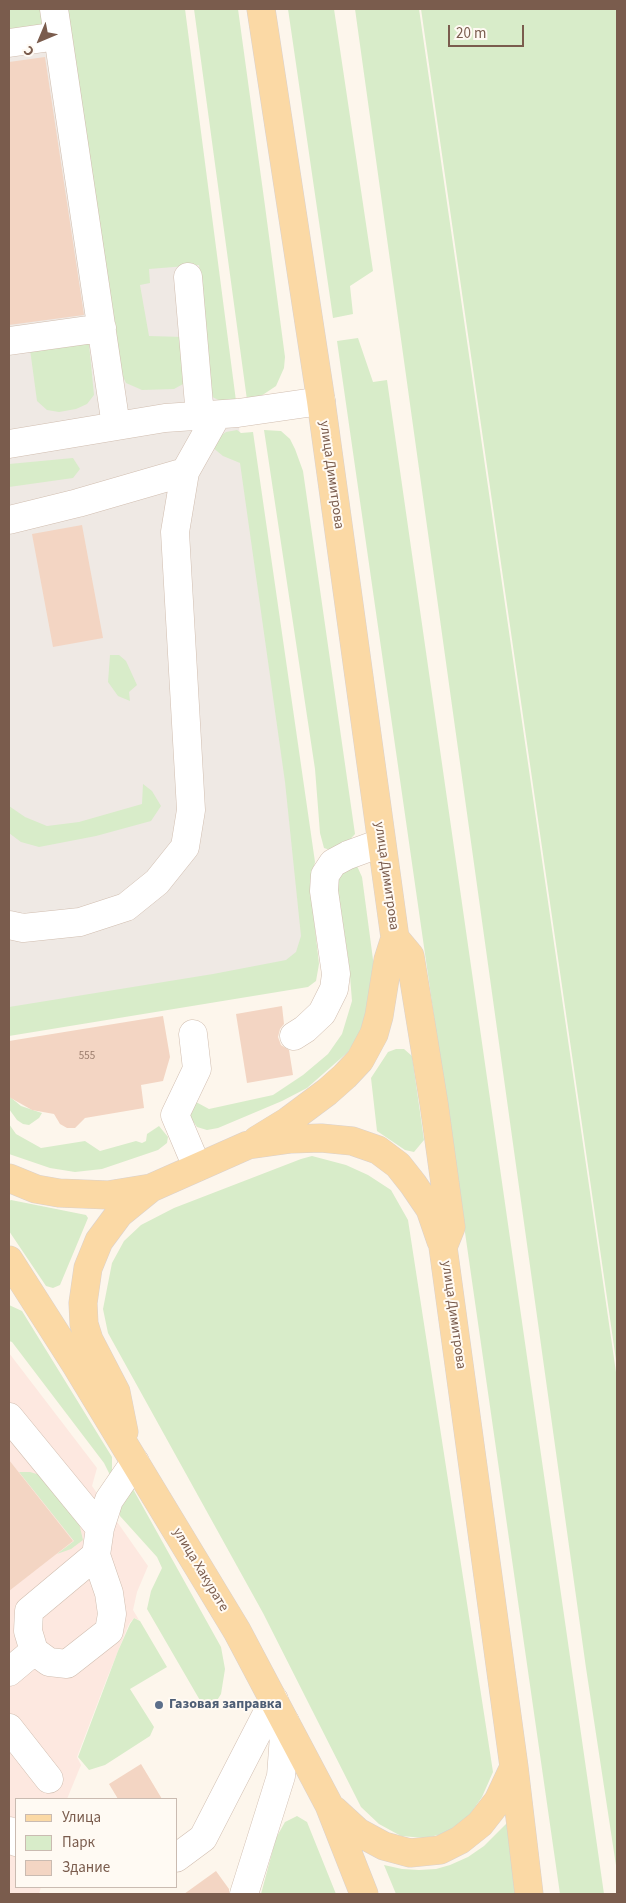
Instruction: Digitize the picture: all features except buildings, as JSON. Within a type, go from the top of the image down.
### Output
[{"type":"main road","name":"улица Димитрова","points":[[261,9],[321,402],[395,938],[410,956],[451,1227],[443,1247],[514,1768],[529,1894]]},
{"type":"main road","points":[[131,1456],[116,1392],[89,1340],[84,1324],[83,1303],[88,1268],[99,1241],[119,1214],[151,1188],[248,1145],[288,1121],[345,1076],[360,1060],[374,1034],[388,960],[395,938]]},
{"type":"main road","points":[[248,1145],[321,1138],[352,1141],[378,1150],[398,1166],[426,1203],[430,1209],[443,1247]]},
{"type":"main road","points":[[9,1178],[36,1189],[59,1193],[108,1195],[151,1188]]},
{"type":"main road","name":"улица Хакурате","points":[[9,1261],[76,1365],[237,1631],[329,1805],[364,1894]]},
{"type":"main road","points":[[329,1805],[358,1832],[384,1846],[410,1853],[440,1850],[460,1840],[480,1824],[498,1802],[514,1768]]},
{"type":"lane","points":[[54,9],[116,426]]},
{"type":"lane","points":[[9,43],[58,36]]},
{"type":"lane","points":[[9,925],[23,928],[80,922],[126,907],[157,882],[186,847],[192,810],[175,532],[185,472],[208,415],[188,277]]},
{"type":"lane","points":[[9,341],[102,328]]},
{"type":"lane","points":[[9,444],[165,418],[321,402]]},
{"type":"lane","points":[[9,520],[78,503],[185,472]]},
{"type":"lane","points":[[294,1036],[305,1030],[322,1013],[334,989],[336,974],[324,891],[326,875],[333,863],[381,842]]},
{"type":"lane","points":[[193,1034],[197,1069],[175,1115],[197,1167]]},
{"type":"lane","points":[[9,1417],[98,1542],[109,1593],[112,1614],[109,1631],[67,1664],[49,1662],[34,1651],[28,1631],[30,1611],[98,1542],[109,1500],[131,1456]]},
{"type":"lane","points":[[9,1672],[34,1651]]},
{"type":"lane","points":[[178,1857],[203,1838],[280,1711]]},
{"type":"lane","points":[[244,1894],[281,1776],[280,1711]]},
{"type":"lane","points":[[9,1728],[49,1779]]},
{"type":"shaded area","points":[[9,9],[184,9],[237,414],[317,973],[9,1026]]},
{"type":"shaded area","points":[[9,1353],[97,1468],[92,1486],[148,1566],[137,1592],[133,1610],[139,1620],[134,1618],[129,1624],[106,1681],[77,1757],[81,1765],[67,1798],[15,1798],[15,1888],[41,1888],[39,1894],[9,1894]]},
{"type":"green space","points":[[9,9],[47,9],[49,26],[9,31]]},
{"type":"green space","points":[[62,9],[185,9],[236,401],[223,402],[210,396],[200,337],[207,335],[199,265],[149,269],[150,283],[140,285],[149,336],[184,337],[185,383],[174,389],[142,390],[126,383],[117,364]]},
{"type":"green space","points":[[194,9],[238,9],[265,206],[285,357],[284,368],[276,386],[258,398],[247,400]]},
{"type":"green space","points":[[288,9],[334,9],[373,271],[350,286],[353,314],[333,318]]},
{"type":"green space","points":[[355,9],[419,9],[617,1379],[617,1872],[586,1668]]},
{"type":"green space","points":[[421,9],[617,9],[617,1367]]},
{"type":"green space","points":[[88,334],[94,395],[87,404],[76,409],[59,412],[47,410],[37,401],[29,342]]},
{"type":"green space","points":[[358,338],[373,382],[387,380],[604,1894],[560,1894],[337,341]]},
{"type":"green space","points":[[237,430],[241,433],[253,432],[315,862],[310,883],[319,964],[316,981],[308,987],[9,1036],[9,1007],[213,974],[286,960],[296,952],[301,936],[285,782],[240,463],[223,456],[212,447],[213,441],[226,432]]},
{"type":"green space","points":[[264,430],[281,431],[290,439],[303,471],[355,834],[345,845],[330,850],[324,848],[320,833],[315,769]]},
{"type":"green space","points":[[73,458],[80,469],[73,478],[9,487],[9,464]]},
{"type":"green space","points":[[110,655],[119,655],[126,661],[137,685],[129,692],[130,701],[118,696],[108,682]]},
{"type":"green space","points":[[143,784],[152,791],[161,806],[151,821],[96,836],[39,847],[21,842],[9,833],[9,806],[25,817],[47,826],[79,822],[142,804]]},
{"type":"green space","points":[[357,866],[362,877],[374,967],[370,1003],[361,1031],[348,1052],[307,1088],[282,1101],[218,1128],[207,1130],[197,1127],[190,1117],[191,1106],[196,1102],[209,1109],[273,1095],[303,1075],[328,1054],[342,1034],[352,1001],[349,964],[336,878],[339,868]]},
{"type":"green space","points":[[404,1049],[412,1056],[424,1140],[414,1152],[405,1150],[377,1131],[371,1078],[388,1052]]},
{"type":"green space","points":[[9,1096],[21,1106],[42,1113],[39,1118],[29,1125],[17,1120],[9,1109]]},
{"type":"green space","points":[[9,1124],[16,1134],[41,1148],[85,1141],[100,1151],[136,1141],[142,1143],[146,1141],[147,1134],[159,1126],[168,1137],[167,1143],[158,1150],[102,1169],[75,1172],[50,1168],[9,1154]]},
{"type":"green space","points":[[312,1156],[346,1165],[368,1175],[391,1190],[408,1220],[493,1772],[482,1797],[466,1820],[447,1833],[425,1838],[401,1836],[379,1824],[361,1807],[263,1613],[108,1333],[103,1309],[112,1263],[124,1241],[141,1225],[174,1208]]},
{"type":"green space","points":[[9,1201],[86,1215],[88,1218],[60,1285],[53,1288],[46,1286],[9,1231]]},
{"type":"green space","points":[[9,1305],[22,1311],[112,1457],[112,1479],[104,1463],[12,1342],[9,1341]]},
{"type":"green space","points":[[19,1472],[30,1472],[40,1475],[79,1523],[83,1540],[71,1549],[57,1554],[74,1541]]},
{"type":"green space","points":[[133,1489],[221,1647],[225,1669],[221,1694],[216,1702],[205,1709],[147,1609],[151,1591],[162,1568],[157,1557],[120,1516],[120,1507],[125,1496]]},
{"type":"green space","points":[[134,1618],[140,1621],[167,1667],[130,1689],[154,1727],[150,1736],[105,1765],[89,1770],[78,1757],[118,1651]]},
{"type":"green space","points":[[297,1816],[307,1822],[336,1894],[261,1894],[276,1838],[285,1822]]},
{"type":"green space","points":[[509,1821],[516,1894],[396,1894],[384,1865],[419,1870],[436,1869],[450,1865],[468,1857],[484,1846]]},
{"type":"place","name":"Газовая заправка","points":[[159,1705]]}]
